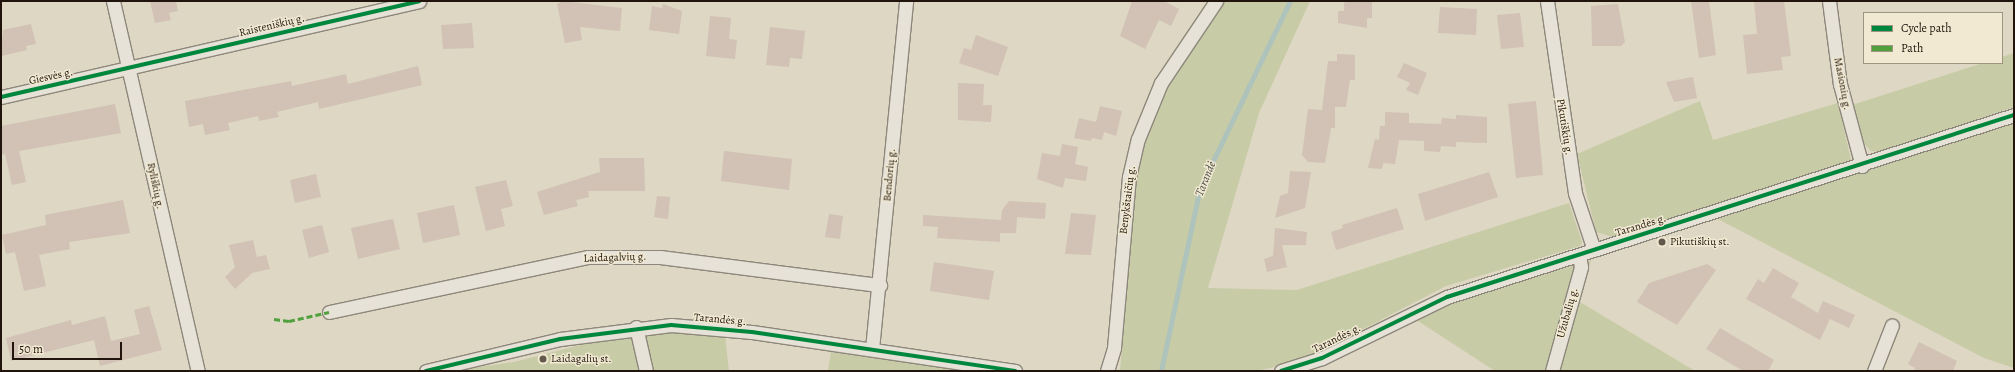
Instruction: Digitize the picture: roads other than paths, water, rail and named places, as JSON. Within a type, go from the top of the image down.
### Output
[{"type":"street","name":"Ryliškių g.","points":[[113,1],[198,371]]},
{"type":"street","name":"Raisteniškių g.","points":[[129,69],[419,1]]},
{"type":"street","name":"Bendorių g.","points":[[872,349],[880,285],[906,1]]},
{"type":"street","name":"Benykštaičių g.","points":[[1107,371],[1114,348],[1129,177],[1138,139],[1161,83],[1216,1]]},
{"type":"street","name":"Pikutiškių g.","points":[[1547,1],[1576,193],[1594,250]]},
{"type":"street","name":"Masionių g.","points":[[1829,1],[1840,84],[1862,166]]},
{"type":"street","name":"Giesvės g.","points":[[1,97],[129,69]]},
{"type":"street","name":"Tarandės g.","points":[[1281,371],[1322,358],[1447,297],[1862,166],[2014,115]]},
{"type":"street","name":"Užubalių g.","points":[[1552,371],[1581,267],[1579,255]]},
{"type":"street","name":"Laidagalvių g.","points":[[329,312],[588,258],[660,257],[880,285]]},
{"type":"street","points":[[1874,371],[1892,325]]},
{"type":"street","name":"Tarandės g.","points":[[426,371],[560,339],[636,327],[712,328],[872,349],[1015,371]]},
{"type":"street","points":[[636,327],[646,371]]},
{"type":"waterway","name":"Tarandė","points":[[1161,371],[1200,188],[1290,1]]},
{"type":"place","name":"Pikutiškių st.","points":[[1662,242]]},
{"type":"place","name":"Laidagalių st.","points":[[543,359]]}]
